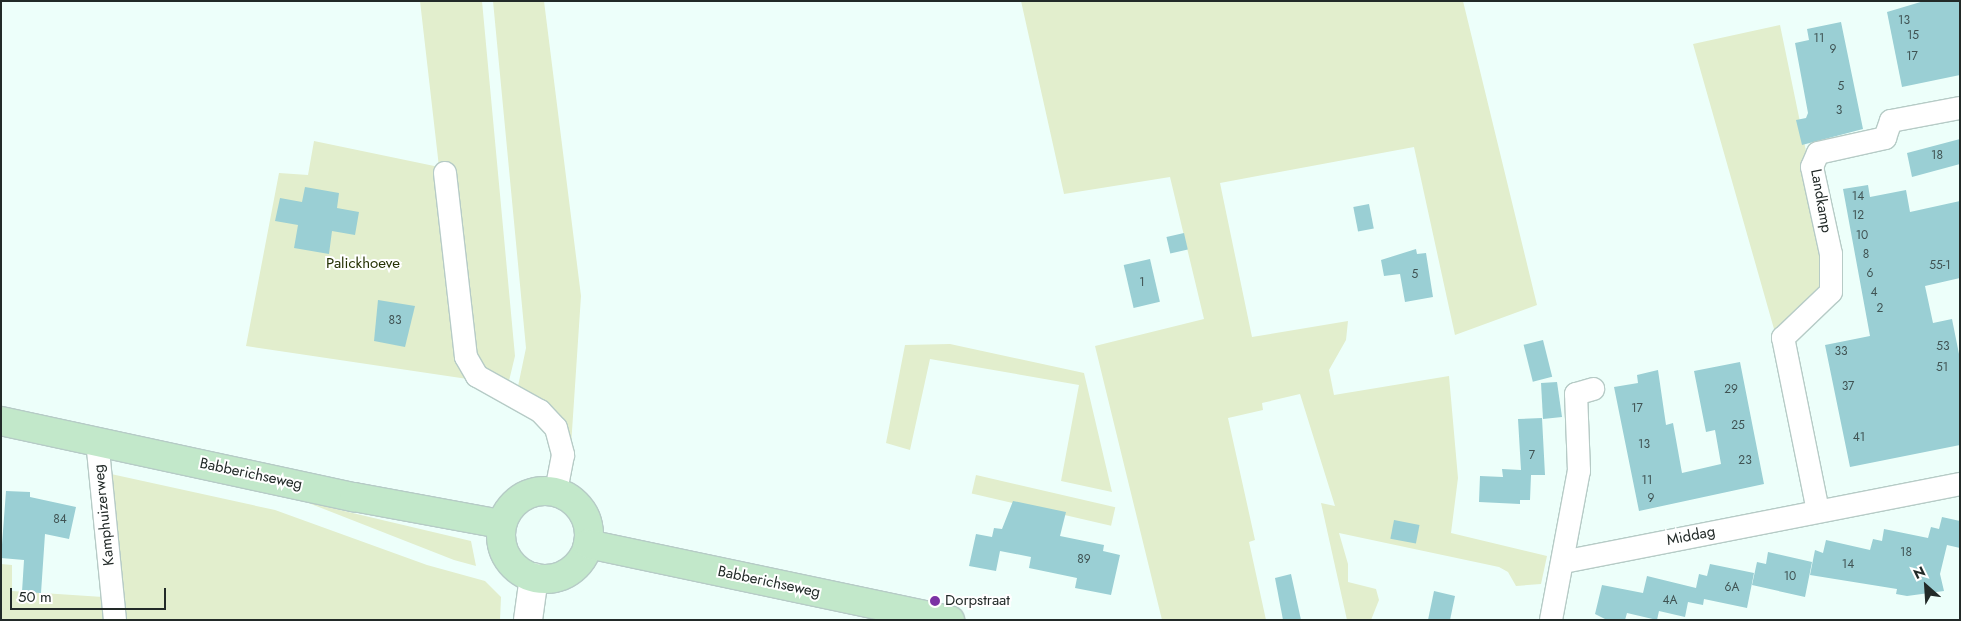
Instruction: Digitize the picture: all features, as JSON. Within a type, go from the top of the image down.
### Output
[{"type":"main road","name":"Babberichseweg","points":[[1,422],[97,440],[354,497],[502,524]]},
{"type":"main road","points":[[545,491],[556,492],[582,512],[588,544],[584,555],[568,572],[545,579],[534,577],[514,566],[507,558],[502,547],[502,524],[509,509],[522,497],[545,491]]},
{"type":"main road","name":"Babberichseweg","points":[[588,544],[950,620]]},
{"type":"main road","points":[[528,620],[534,577]]},
{"type":"street","name":"Landkamp","points":[[1818,511],[1784,355],[1783,338],[1831,292],[1831,254],[1812,167],[1818,153],[1885,138],[1891,121],[1960,108]]},
{"type":"street","points":[[445,173],[466,357],[477,376],[540,411],[556,428],[563,454],[556,492]]},
{"type":"street","points":[[1551,620],[1579,471],[1576,394],[1593,389]]},
{"type":"street","name":"Kamphuizerweg","points":[[97,440],[115,620]]},
{"type":"street","name":"Middag","points":[[1563,562],[1960,484]]},
{"type":"green space","name":"Palickhoeve","points":[[420,1],[482,1],[515,356],[508,385],[246,346],[279,173],[308,175],[314,141],[439,167]]},
{"type":"green space","points":[[493,1],[544,1],[581,296],[571,446],[517,391],[526,348]]},
{"type":"green space","points":[[1021,1],[1463,1],[1537,305],[1455,335],[1414,147],[1220,183],[1252,337],[1348,321],[1346,340],[1329,370],[1334,395],[1449,376],[1458,478],[1451,533],[1547,556],[1541,584],[1516,586],[1508,572],[1499,567],[1339,533],[1348,564],[1348,582],[1376,589],[1379,600],[1371,620],[1347,620],[1321,503],[1335,506],[1300,394],[1262,403],[1263,410],[1228,418],[1255,540],[1249,542],[1266,620],[1162,620],[1095,346],[1204,319],[1170,177],[1064,194]]},
{"type":"green space","points":[[1780,25],[1806,151],[1802,171],[1824,249],[1819,289],[1776,336],[1693,44]]},
{"type":"green space","points":[[950,344],[1084,373],[1112,492],[1061,481],[1079,385],[930,359],[910,450],[886,443],[905,345]]},
{"type":"green space","points":[[111,474],[275,510],[427,565],[485,581],[501,597],[500,620],[123,620]]},
{"type":"green space","points":[[976,475],[1115,507],[1111,526],[972,494]]},
{"type":"green space","points":[[306,502],[471,541],[476,566],[454,560]]},
{"type":"green space","points":[[1,564],[12,565],[12,591],[103,597],[106,620],[1,620]]},
{"type":"building","points":[[1924,1],[1960,1],[1960,75],[1902,87],[1887,12]]},
{"type":"building","points":[[1841,22],[1863,129],[1802,145],[1796,120],[1806,118],[1808,113],[1795,43],[1809,40],[1807,29]]},
{"type":"building","points":[[1960,139],[1960,164],[1912,177],[1907,153]]},
{"type":"building","points":[[1868,185],[1870,197],[1906,190],[1910,212],[1960,201],[1960,278],[1925,286],[1933,323],[1952,319],[1960,359],[1960,445],[1850,467],[1825,345],[1870,336],[1843,189]]},
{"type":"building","points":[[305,187],[339,193],[337,208],[359,212],[355,235],[332,231],[329,254],[294,248],[298,225],[275,221],[280,198],[302,202]]},
{"type":"building","points":[[1369,204],[1374,229],[1358,232],[1353,207]]},
{"type":"building","points":[[1184,233],[1188,250],[1170,254],[1166,237]]},
{"type":"building","points":[[1416,249],[1417,254],[1426,253],[1433,297],[1405,302],[1400,274],[1384,276],[1381,260]]},
{"type":"building","points":[[1150,259],[1160,302],[1134,308],[1124,265]]},
{"type":"building","points":[[378,300],[415,306],[405,347],[374,341]]},
{"type":"building","points":[[1543,340],[1552,377],[1533,382],[1524,345]]},
{"type":"building","points":[[1740,362],[1764,484],[1639,511],[1614,387],[1638,383],[1637,375],[1658,370],[1666,425],[1673,423],[1682,473],[1721,464],[1715,430],[1706,432],[1694,371]]},
{"type":"building","points":[[1557,382],[1562,417],[1543,419],[1541,383]]},
{"type":"building","points":[[1542,418],[1545,475],[1531,475],[1530,500],[1520,500],[1520,504],[1479,502],[1480,476],[1503,477],[1502,469],[1521,470],[1518,419]]},
{"type":"building","points":[[6,491],[30,492],[30,497],[76,507],[69,539],[45,534],[41,593],[22,592],[24,560],[1,558]]},
{"type":"building","points":[[1013,501],[1066,512],[1060,536],[1104,545],[1103,551],[1120,555],[1111,595],[1075,588],[1077,578],[1029,568],[1031,557],[1000,551],[996,571],[969,566],[976,534],[992,537],[994,528],[1002,529]]},
{"type":"building","points":[[1942,517],[1960,521],[1960,548],[1947,545],[1940,574],[1944,591],[1907,596],[1896,594],[1897,589],[1810,575],[1815,550],[1823,553],[1826,540],[1870,550],[1873,539],[1882,541],[1884,529],[1928,538],[1931,527],[1939,529]]},
{"type":"building","points":[[1394,520],[1420,525],[1416,544],[1390,539]]},
{"type":"building","points":[[1768,552],[1812,562],[1805,597],[1752,585],[1757,562],[1766,564]]},
{"type":"building","points":[[1710,564],[1754,573],[1747,608],[1704,599],[1703,605],[1688,602],[1685,617],[1659,611],[1657,620],[1627,613],[1625,620],[1607,620],[1595,614],[1602,585],[1643,593],[1647,576],[1696,588],[1699,574],[1707,576]]},
{"type":"building","points":[[1291,574],[1301,620],[1283,620],[1275,578]]},
{"type":"building","points":[[1434,591],[1455,596],[1450,620],[1428,620]]},
{"type":"place","name":"Dorpstraat","points":[[935,601]]}]
